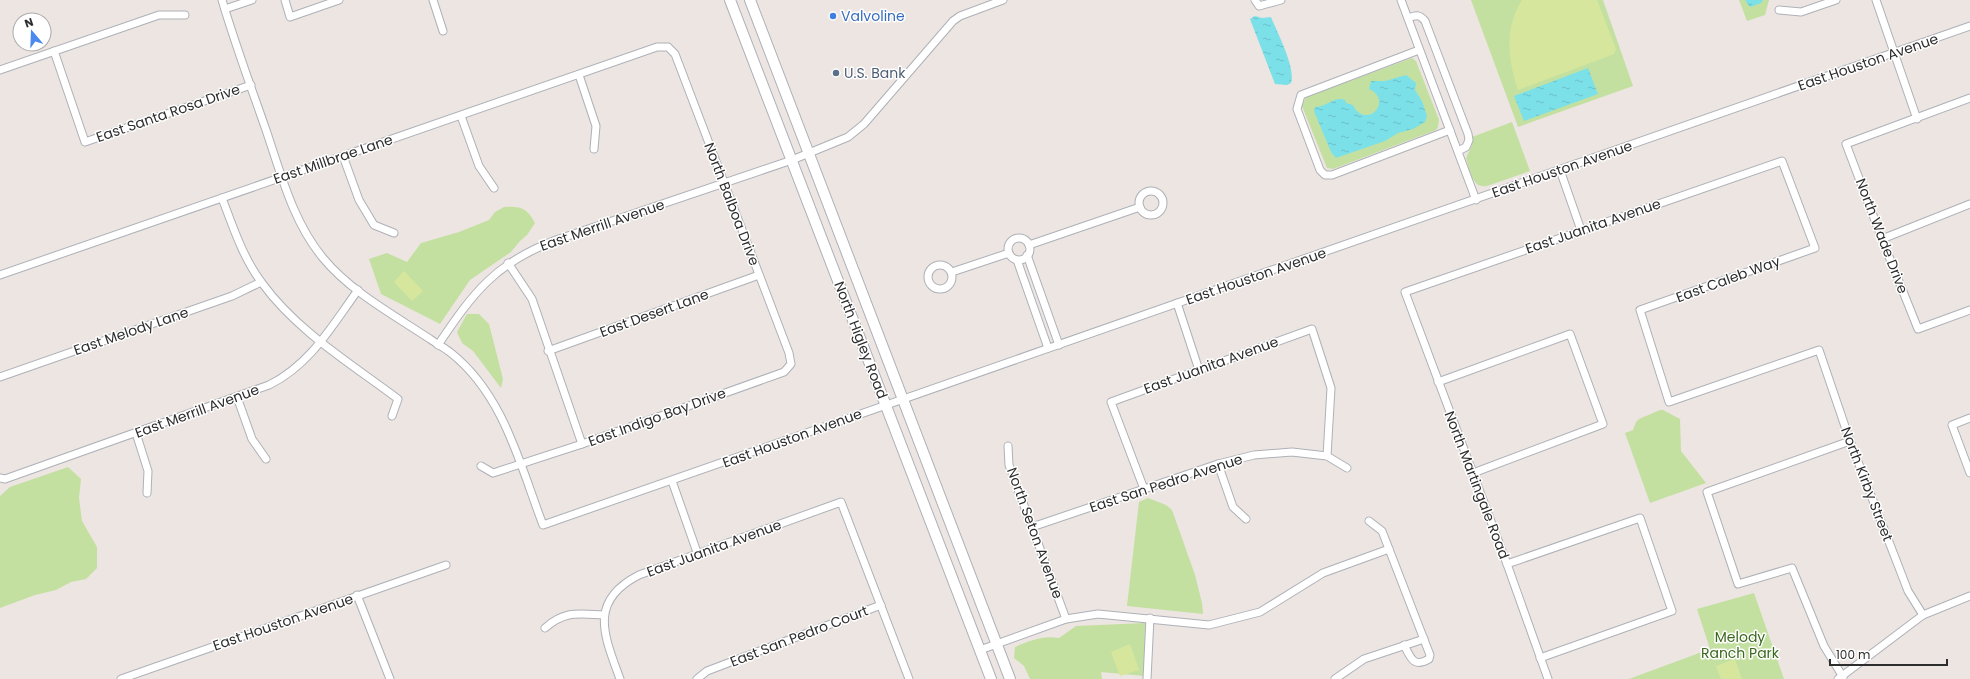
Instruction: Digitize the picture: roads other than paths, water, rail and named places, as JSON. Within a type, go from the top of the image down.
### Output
[{"type":"main road","name":"North Higley Road","points":[[730,0],[800,156],[903,399],[1010,679]]},
{"type":"main road","name":"North Higley Road","points":[[750,0],[800,156],[886,405],[991,679]]},
{"type":"street","points":[[222,0],[282,176],[299,221],[307,236],[323,259],[358,290],[460,360],[484,386],[500,412],[520,464]]},
{"type":"street","points":[[225,9],[252,0]]},
{"type":"street","points":[[285,0],[290,17],[339,0]]},
{"type":"street","points":[[432,0],[443,31]]},
{"type":"street","name":"East Merrill Avenue","points":[[438,345],[476,291],[508,263],[524,253],[556,240],[800,156],[848,137],[858,130],[953,21],[960,16],[1002,0]]},
{"type":"street","points":[[1257,3],[1281,0]]},
{"type":"street","points":[[1401,0],[1476,200]]},
{"type":"street","points":[[1780,10],[1802,12],[1836,0]]},
{"type":"street","points":[[1876,0],[1917,119],[1970,98]]},
{"type":"street","points":[[0,70],[159,15],[185,15]]},
{"type":"street","points":[[1408,18],[1416,15],[1421,16],[1425,21],[1468,134],[1469,140],[1466,147],[1458,151]]},
{"type":"street","name":"East Houston Avenue","points":[[520,464],[543,526],[1970,26]]},
{"type":"street","name":"East Millbrae Lane","points":[[0,275],[657,47],[668,47]]},
{"type":"street","name":"North Balboa Drive","points":[[668,47],[675,54],[725,182],[789,352],[791,364]]},
{"type":"street","points":[[1419,50],[1301,95],[1298,102],[1298,109],[1320,170],[1325,175],[1332,175],[1450,130]]},
{"type":"street","name":"East Santa Rosa Drive","points":[[54,51],[85,142],[251,85]]},
{"type":"street","points":[[579,75],[596,126],[594,149]]},
{"type":"street","points":[[461,116],[479,166],[494,188]]},
{"type":"street","name":"North Wade Drive","points":[[1917,119],[1846,144],[1918,329],[1970,310]]},
{"type":"street","points":[[343,156],[359,200],[374,225],[394,233]]},
{"type":"street","name":"East Juanita Avenue","points":[[1405,292],[1782,161],[1815,248]]},
{"type":"street","points":[[1560,170],[1581,230]]},
{"type":"street","points":[[222,198],[241,247],[261,282],[291,317],[321,342],[398,399],[392,416]]},
{"type":"street","points":[[1882,239],[1970,204]]},
{"type":"street","points":[[1029,245],[1140,207]]},
{"type":"street","points":[[1027,255],[1023,259],[1017,260],[1012,258],[1009,253],[1008,246],[1015,239],[1024,240],[1029,245]]},
{"type":"street","points":[[1029,245],[1027,255],[1059,345]]},
{"type":"street","name":"East Caleb Way","points":[[1815,248],[1640,310],[1669,402],[1820,350]]},
{"type":"street","points":[[952,272],[1009,253]]},
{"type":"street","points":[[1017,260],[1048,348]]},
{"type":"street","points":[[508,263],[532,299],[548,351],[582,444]]},
{"type":"street","name":"East Desert Lane","points":[[548,351],[759,275]]},
{"type":"street","name":"East Melody Lane","points":[[0,377],[232,296],[261,282]]},
{"type":"street","name":"East Merrill Avenue","points":[[0,478],[4,479],[136,433],[237,397],[282,379],[306,360],[321,342],[358,290]]},
{"type":"street","name":"North Martingale Road","points":[[1405,292],[1507,564],[1548,679]]},
{"type":"street","points":[[1177,303],[1199,370]]},
{"type":"street","name":"East Juanita Avenue","points":[[1144,489],[1111,402],[1312,329],[1331,388],[1327,456]]},
{"type":"street","points":[[1438,382],[1570,334],[1603,424],[1473,473]]},
{"type":"street","name":"North Kirby Street","points":[[1820,350],[1850,441],[1908,591],[1923,615]]},
{"type":"street","name":"East Indigo Bay Drive","points":[[481,466],[493,472],[582,444],[784,372],[791,364]]},
{"type":"street","points":[[237,397],[252,439],[266,459]]},
{"type":"street","points":[[1970,418],[1952,425],[1970,473]]},
{"type":"street","points":[[136,433],[148,471],[147,493]]},
{"type":"street","points":[[1850,441],[1707,492],[1738,584],[1792,568],[1824,646],[1840,678],[1923,615],[1970,596]]},
{"type":"street","name":"North Seton Avenue","points":[[1008,446],[1009,465],[1066,619]]},
{"type":"street","name":"East San Pedro Avenue","points":[[1032,527],[1218,464],[1254,455],[1292,452],[1327,456],[1347,468]]},
{"type":"street","points":[[1218,464],[1234,507],[1246,519]]},
{"type":"street","points":[[672,481],[698,555]]},
{"type":"street","name":"East Juanita Avenue","points":[[604,615],[608,602],[616,591],[626,582],[640,575],[841,502],[881,605]]},
{"type":"street","points":[[1507,564],[1640,518],[1672,611],[1540,658]]},
{"type":"street","points":[[1369,521],[1382,532],[1424,638],[1430,655],[1429,659],[1422,663],[1416,663],[1411,659],[1404,645]]},
{"type":"street","points":[[980,650],[1066,619],[1098,614],[1209,625],[1260,612],[1323,573],[1389,549]]},
{"type":"street","name":"East Houston Avenue","points":[[120,679],[446,565]]},
{"type":"street","points":[[357,596],[390,679]]},
{"type":"street","points":[[881,605],[909,679]]},
{"type":"street","name":"East San Pedro Court","points":[[697,679],[707,671],[881,605]]},
{"type":"street","points":[[546,628],[556,619],[568,615],[604,615],[603,627],[605,639],[620,679]]},
{"type":"street","points":[[1147,679],[1150,618]]},
{"type":"street","points":[[1335,679],[1364,659],[1424,638]]},
{"type":"water","points":[[1745,0],[1763,0],[1761,3],[1750,7]]},
{"type":"water","points":[[1255,16],[1262,18],[1271,17],[1291,68],[1291,83],[1287,85],[1275,84],[1250,19]]},
{"type":"water","points":[[1588,68],[1598,94],[1524,121],[1514,96]]},
{"type":"water","points":[[1406,75],[1416,83],[1415,90],[1422,101],[1427,116],[1425,122],[1413,129],[1398,133],[1385,141],[1336,158],[1331,152],[1314,111],[1315,107],[1341,99],[1345,100],[1346,103],[1353,105],[1360,114],[1372,114],[1378,107],[1379,100],[1376,94],[1369,89],[1371,81],[1385,81]]},
{"type":"place","name":"Valvoline","points":[[833,16]]},
{"type":"place","name":"U.S. Bank","points":[[836,73]]},
{"type":"park label","name":"Melody Ranch Park","points":[[1740,646]]}]
